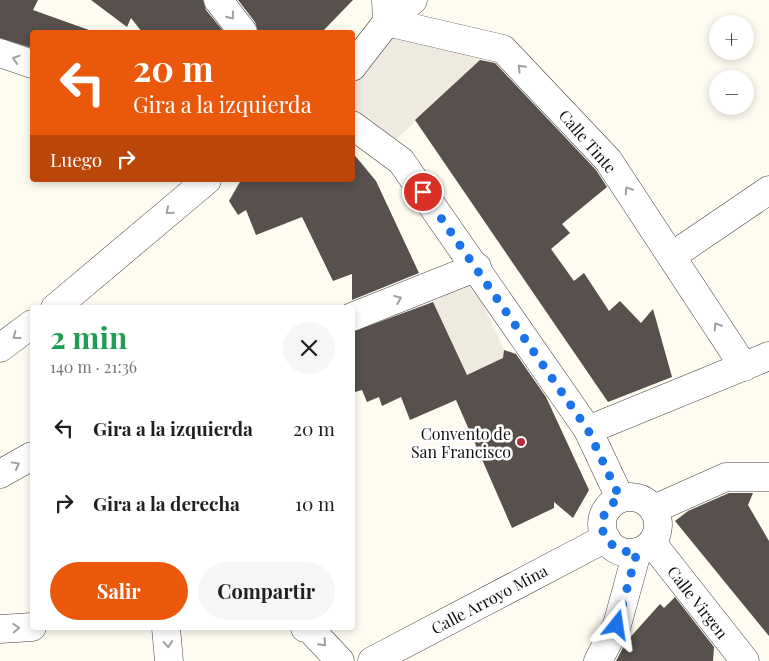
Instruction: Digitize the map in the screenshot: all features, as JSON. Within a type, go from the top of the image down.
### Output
[{"type":"street","points":[[218,0],[242,30]]},
{"type":"street","points":[[355,62],[386,11],[412,0]]},
{"type":"street","name":"Calle Tinte","points":[[386,11],[503,49],[608,160],[744,367]]},
{"type":"street","points":[[0,53],[30,63]]},
{"type":"street","points":[[355,127],[401,161],[477,267],[588,430],[620,498]]},
{"type":"street","points":[[59,305],[205,182]]},
{"type":"street","points":[[672,256],[769,190]]},
{"type":"street","points":[[355,316],[477,267]]},
{"type":"street","points":[[0,348],[30,326]]},
{"type":"street","points":[[588,430],[769,356]]},
{"type":"street","points":[[0,474],[30,457]]},
{"type":"street","points":[[654,510],[726,476],[769,477]]},
{"type":"street","points":[[598,661],[617,625],[644,548],[658,527],[654,510],[639,498],[620,498],[612,503],[602,520],[602,529],[606,538],[619,550],[644,548]]},
{"type":"street","name":"Calle Arroyo Mina","points":[[372,661],[606,538]]},
{"type":"street","name":"Calle Virgen","points":[[644,548],[738,657]]},
{"type":"street","points":[[0,629],[30,627]]},
{"type":"street","points":[[166,630],[170,661]]},
{"type":"street","points":[[311,630],[340,661]]},
{"type":"shaded area","points":[[387,22],[488,53],[385,150],[355,127],[355,63]]},
{"type":"shaded area","points":[[472,280],[504,350],[503,358],[469,374],[462,369],[433,302]]},
{"type":"building","points":[[0,0],[38,0],[33,10],[89,30],[30,30],[30,47],[0,38]]},
{"type":"building","points":[[91,0],[203,0],[206,10],[222,30],[140,30],[131,18],[127,27]]},
{"type":"building","points":[[238,0],[353,0],[324,30],[257,30],[255,22]]},
{"type":"building","points":[[480,60],[495,63],[596,170],[607,187],[562,224],[570,233],[551,249],[574,281],[584,273],[609,311],[620,301],[641,323],[653,309],[672,377],[608,402],[415,120]]},
{"type":"building","points":[[355,156],[376,181],[419,273],[352,300],[352,274],[333,281],[302,217],[256,235],[246,210],[238,215],[229,201],[240,182],[355,182]]},
{"type":"building","points":[[433,302],[467,375],[503,358],[504,350],[516,354],[546,397],[589,490],[573,518],[554,502],[554,508],[512,528],[456,400],[410,420],[401,397],[382,406],[379,397],[367,402],[362,390],[355,392],[355,331]]},
{"type":"building","points":[[729,493],[753,493],[748,505],[769,541],[769,636],[675,521],[688,511]]},
{"type":"building","points":[[675,597],[714,647],[713,661],[616,661],[626,642],[660,604],[664,608]]},
{"type":"place","name":"Convento de San Francisco","points":[[521,442]]},
{"type":"route","points":[[423,192],[477,267],[588,430],[620,498],[606,510],[602,520],[602,529],[611,546],[628,553],[637,552],[617,625]]}]
